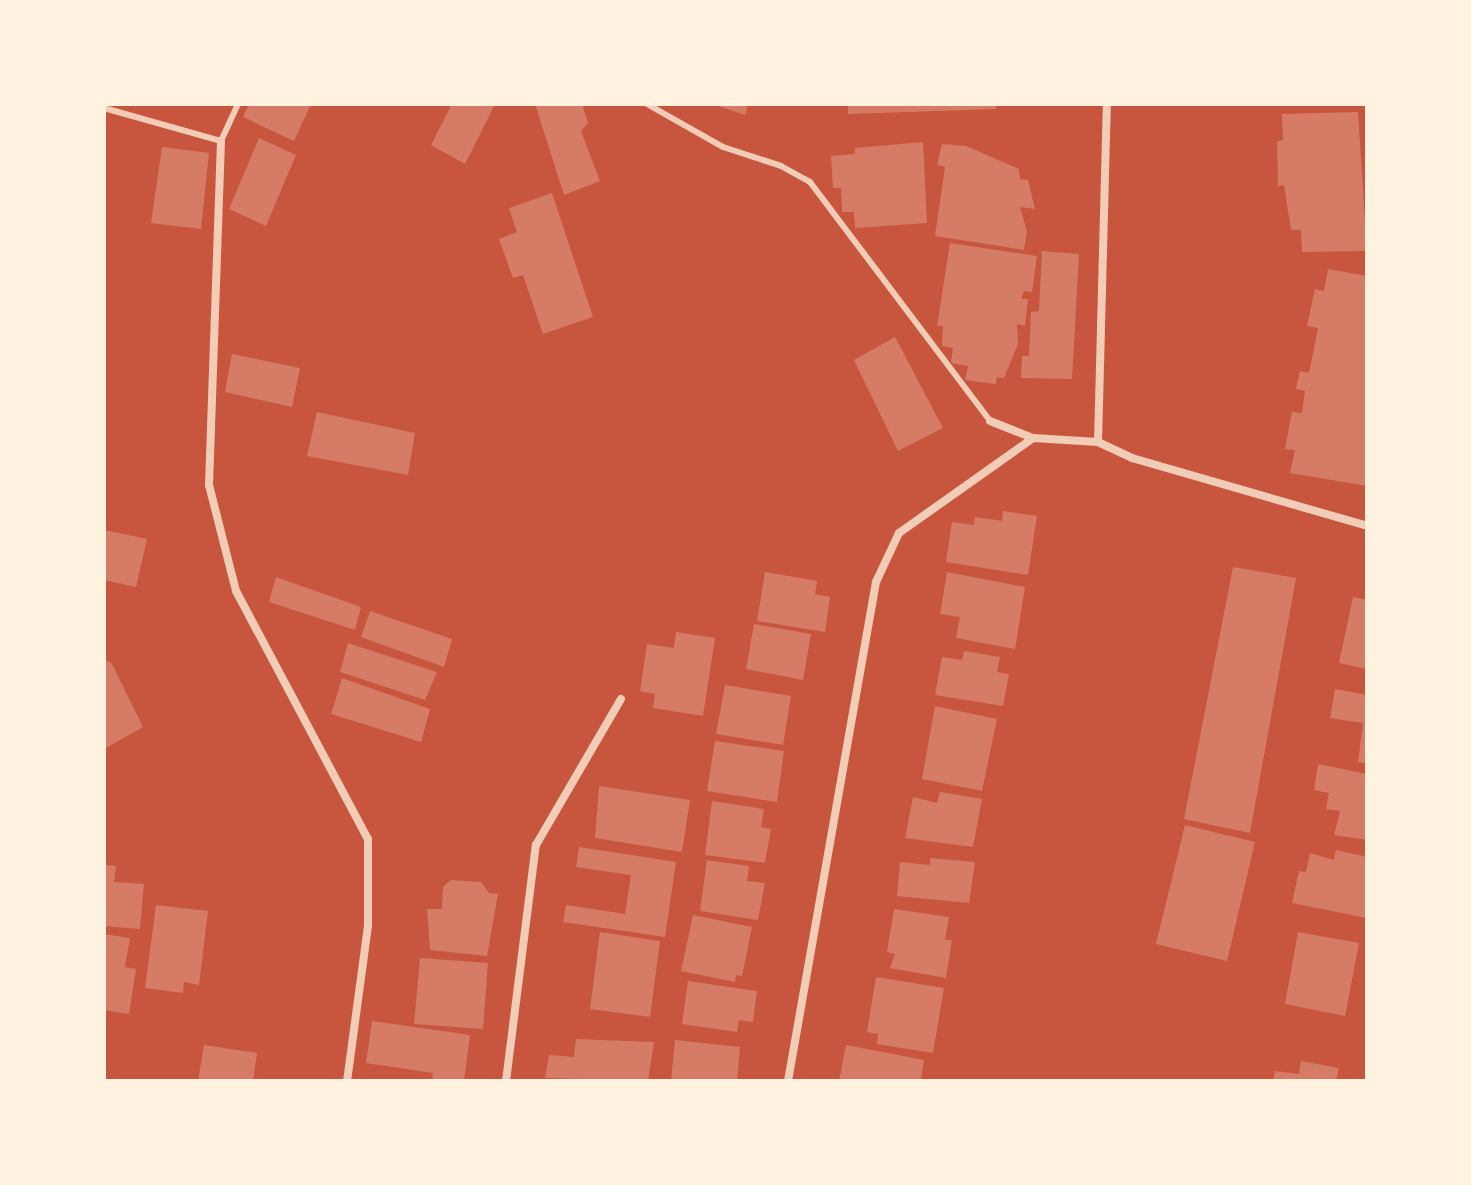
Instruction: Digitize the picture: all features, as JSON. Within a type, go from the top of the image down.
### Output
[{"type":"street","points":[[1098,442],[1107,104]]},
{"type":"street","points":[[221,141],[209,485],[236,591],[368,839],[368,926],[347,1081]]},
{"type":"street","points":[[990,421],[1033,438],[1098,442],[1132,458],[1367,526]]},
{"type":"street","points":[[788,1081],[876,582],[899,533],[1033,438]]},
{"type":"street","points":[[506,1081],[536,845],[621,699]]},
{"type":"lane","points":[[104,108],[221,141],[238,104]]},
{"type":"lane","points":[[647,104],[723,147],[781,166],[810,182],[990,421]]},
{"type":"building","points":[[249,104],[311,104],[294,141],[243,117]]},
{"type":"building","points":[[452,104],[495,104],[465,164],[431,145]]},
{"type":"building","points":[[535,104],[582,104],[588,123],[581,131],[600,181],[564,195]]},
{"type":"building","points":[[713,104],[748,104],[745,115]]},
{"type":"building","points":[[848,104],[996,104],[996,109],[848,114]]},
{"type":"building","points":[[1358,112],[1367,251],[1302,252],[1301,230],[1291,230],[1284,185],[1278,186],[1277,141],[1283,140],[1282,114]]},
{"type":"building","points":[[259,138],[296,155],[266,226],[229,209]]},
{"type":"building","points":[[923,142],[927,223],[855,228],[854,212],[842,212],[841,188],[833,188],[831,156],[855,154],[855,148]]},
{"type":"building","points":[[942,144],[966,146],[1019,169],[1020,179],[1028,180],[1035,209],[1020,207],[1027,232],[1024,250],[935,236],[945,167],[937,165]]},
{"type":"building","points":[[162,147],[209,153],[201,229],[151,223]]},
{"type":"building","points":[[552,193],[593,317],[543,334],[523,275],[513,278],[499,239],[517,232],[509,208]]},
{"type":"building","points":[[950,243],[1037,256],[1032,292],[1024,291],[1021,299],[1028,299],[1025,326],[1017,324],[1018,344],[1004,378],[997,377],[996,384],[965,380],[968,366],[951,363],[953,348],[942,346],[943,326],[937,326]]},
{"type":"building","points":[[1042,251],[1079,254],[1072,379],[1021,378],[1022,356],[1029,356],[1031,312],[1039,311]]},
{"type":"building","points":[[1328,269],[1367,276],[1367,486],[1290,473],[1295,450],[1285,449],[1292,412],[1302,413],[1305,391],[1296,389],[1300,371],[1309,373],[1318,328],[1307,326],[1315,289],[1324,291]]},
{"type":"building","points":[[895,337],[943,428],[898,451],[854,360]]},
{"type":"building","points":[[232,354],[300,368],[292,407],[225,392]]},
{"type":"building","points":[[317,412],[415,433],[408,475],[307,456]]},
{"type":"building","points":[[1003,511],[1037,516],[1028,575],[946,562],[952,522],[974,525],[975,517],[1002,521]]},
{"type":"building","points":[[104,530],[147,539],[136,587],[104,580]]},
{"type":"building","points":[[1233,567],[1296,578],[1250,833],[1184,819]]},
{"type":"building","points":[[765,572],[817,581],[815,594],[830,597],[825,632],[757,621]]},
{"type":"building","points":[[947,572],[1025,587],[1015,649],[956,638],[960,617],[940,614]]},
{"type":"building","points":[[276,577],[361,607],[355,630],[269,602]]},
{"type":"building","points":[[1353,597],[1367,600],[1367,669],[1339,663]]},
{"type":"building","points":[[370,611],[452,639],[444,667],[361,637]]},
{"type":"building","points":[[754,624],[811,634],[803,680],[746,669]]},
{"type":"building","points":[[676,632],[715,638],[703,716],[653,708],[655,694],[640,691],[647,644],[674,648]]},
{"type":"building","points":[[348,643],[437,672],[425,700],[340,672]]},
{"type":"building","points":[[964,651],[1000,657],[997,672],[1009,674],[1003,706],[935,695],[942,657],[962,660]]},
{"type":"building","points":[[104,659],[112,664],[143,727],[104,749]]},
{"type":"building","points":[[342,678],[430,709],[421,742],[331,714]]},
{"type":"building","points":[[725,685],[791,696],[783,745],[716,734]]},
{"type":"building","points":[[1335,689],[1367,695],[1367,764],[1358,762],[1363,723],[1330,718]]},
{"type":"building","points":[[935,706],[997,719],[982,791],[922,779]]},
{"type":"building","points":[[715,741],[784,751],[777,802],[707,791]]},
{"type":"building","points":[[1318,764],[1367,774],[1367,840],[1334,835],[1340,811],[1326,809],[1329,793],[1314,790]]},
{"type":"building","points":[[599,786],[690,800],[682,852],[595,838]]},
{"type":"building","points":[[940,792],[982,799],[973,847],[905,838],[913,797],[937,803]]},
{"type":"building","points":[[712,801],[764,809],[761,827],[771,829],[765,863],[705,855]]},
{"type":"building","points":[[1185,825],[1255,842],[1227,961],[1156,944]]},
{"type":"building","points":[[579,847],[676,862],[665,937],[563,922],[566,905],[625,914],[631,875],[576,867]]},
{"type":"building","points":[[1336,850],[1367,857],[1367,918],[1292,903],[1299,871],[1306,872],[1310,853],[1334,860]]},
{"type":"building","points":[[930,858],[975,862],[969,903],[897,896],[900,862],[930,865]]},
{"type":"building","points":[[707,860],[749,866],[747,881],[765,883],[758,920],[700,911]]},
{"type":"building","points":[[104,865],[116,866],[114,882],[144,884],[140,929],[104,926]]},
{"type":"building","points":[[451,880],[481,882],[489,893],[498,894],[487,956],[430,950],[427,909],[442,909],[443,887]]},
{"type":"building","points":[[156,905],[208,911],[199,985],[184,982],[183,993],[145,988]]},
{"type":"building","points":[[894,909],[949,917],[945,940],[952,940],[946,978],[890,968],[895,954],[887,952]]},
{"type":"building","points":[[693,915],[752,927],[742,976],[736,975],[735,982],[681,971]]},
{"type":"building","points":[[600,932],[660,941],[650,1017],[590,1009]]},
{"type":"building","points":[[1298,932],[1359,943],[1345,1016],[1285,1004]]},
{"type":"building","points":[[104,934],[130,938],[125,967],[136,969],[129,1014],[104,1010]]},
{"type":"building","points":[[420,958],[488,963],[483,1029],[414,1024]]},
{"type":"building","points":[[876,977],[944,988],[933,1053],[877,1044],[878,1034],[867,1032]]},
{"type":"building","points":[[688,981],[757,991],[753,1022],[739,1020],[737,1032],[682,1024]]},
{"type":"building","points":[[372,1021],[470,1035],[464,1081],[432,1081],[433,1073],[366,1063]]},
{"type":"building","points":[[576,1039],[654,1042],[648,1081],[545,1078],[549,1055],[574,1057]]},
{"type":"building","points":[[675,1040],[740,1047],[737,1081],[671,1081]]},
{"type":"building","points":[[204,1045],[257,1053],[253,1081],[198,1081]]},
{"type":"building","points":[[846,1045],[924,1060],[921,1081],[839,1081]]},
{"type":"building","points":[[1301,1061],[1339,1068],[1336,1081],[1273,1081],[1275,1071],[1299,1074]]}]
